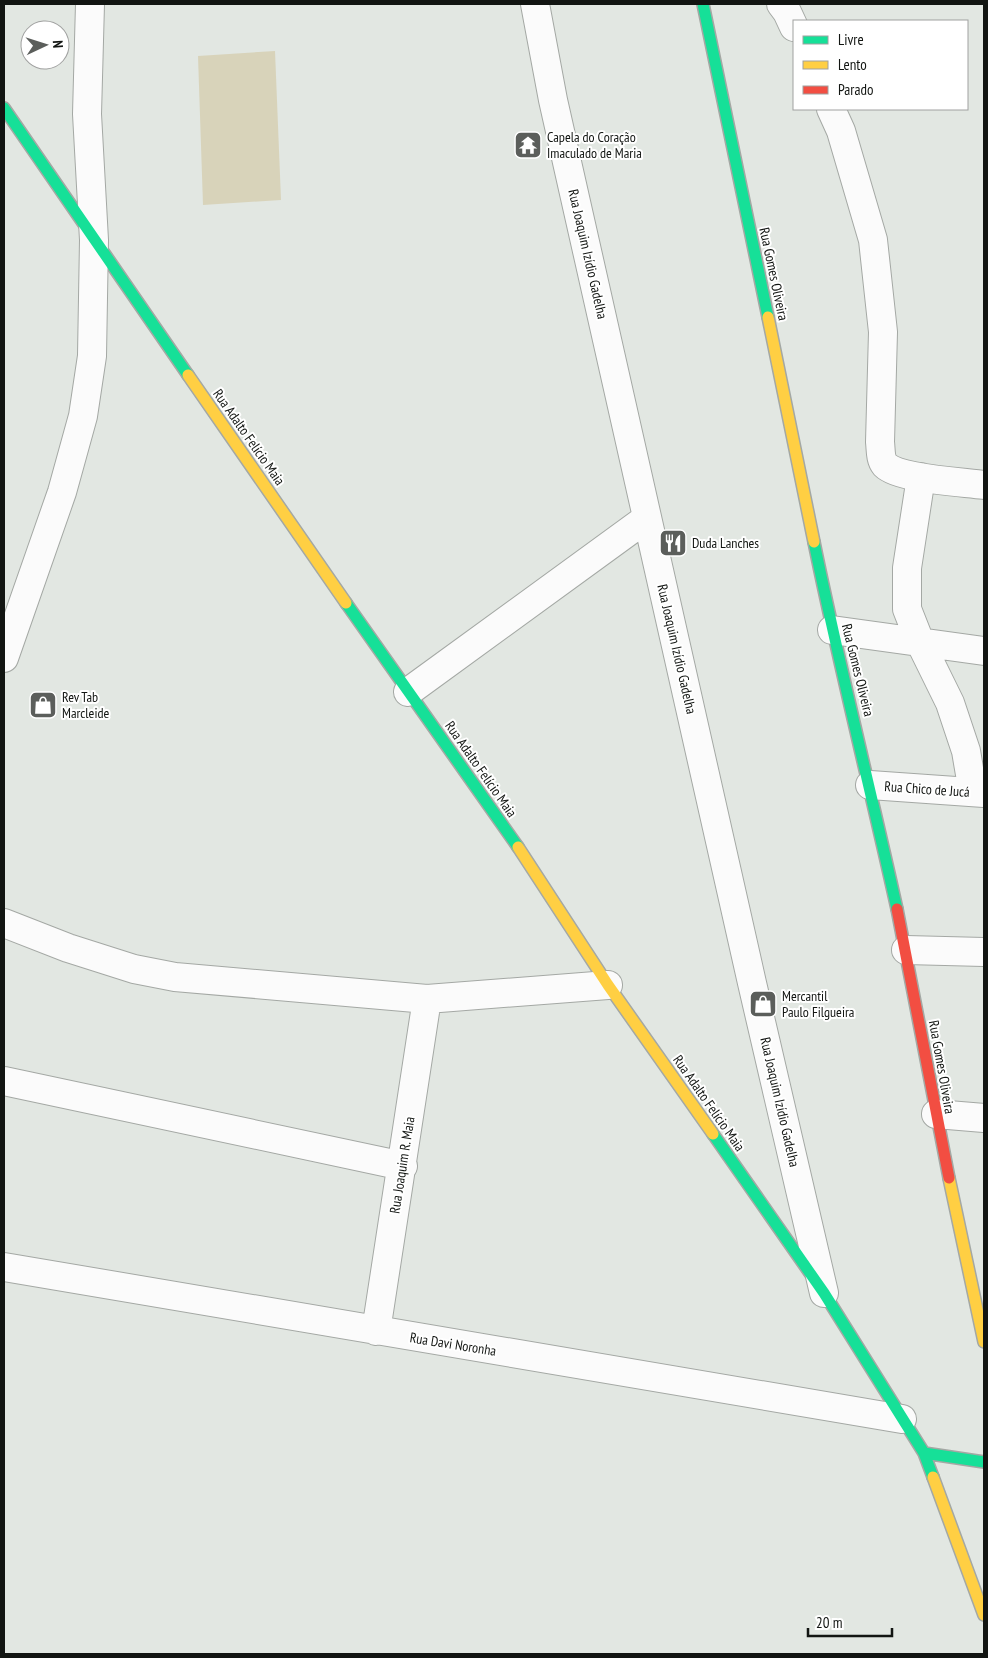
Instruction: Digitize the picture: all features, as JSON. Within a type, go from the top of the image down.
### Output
[{"type":"street","points":[[4,658],[62,492],[83,416],[92,356],[94,240],[87,114],[90,4]]},
{"type":"street","name":"Rua Joaquim Izídio Gadelha","points":[[535,4],[553,100],[824,1293]]},
{"type":"street","name":"Rua Gomes Oliveira","points":[[703,4],[832,630],[870,785],[906,950],[936,1114],[984,1342]]},
{"type":"street","points":[[781,4],[793,25]]},
{"type":"street","name":"Rua Adalto Felício Maia","points":[[4,108],[408,692],[533,868],[608,986],[824,1293],[924,1453],[984,1615]]},
{"type":"street","points":[[831,110],[841,131],[873,240],[883,332],[880,442],[882,459],[890,468],[902,474],[984,485]]},
{"type":"street","points":[[921,477],[907,568],[907,609],[920,642],[950,703],[979,792]]},
{"type":"street","points":[[408,692],[647,518]]},
{"type":"street","points":[[832,630],[984,651]]},
{"type":"street","name":"Rua Chico de Jucá","points":[[870,785],[979,792]]},
{"type":"street","points":[[4,922],[78,951],[134,969],[175,977],[427,999],[608,986]]},
{"type":"street","points":[[906,950],[984,952]]},
{"type":"street","name":"Rua Joaquim R. Maia","points":[[376,1331],[403,1166],[427,999]]},
{"type":"street","points":[[4,1081],[403,1166]]},
{"type":"street","points":[[936,1114],[984,1118]]},
{"type":"street","name":"Rua Davi Noronha","points":[[4,1267],[902,1419]]},
{"type":"street","points":[[924,1453],[984,1462]]},
{"type":"shaded area","points":[[275,51],[281,200],[203,205],[198,56]]},
{"type":"traffic: fast","points":[[703,4],[768,317]]},
{"type":"traffic: fast","points":[[4,108],[188,375]]},
{"type":"traffic: fast","points":[[814,542],[897,909]]},
{"type":"traffic: fast","points":[[346,603],[518,847]]},
{"type":"traffic: fast","points":[[713,1134],[824,1293],[924,1453],[933,1477]]},
{"type":"traffic: fast","points":[[924,1453],[984,1462]]},
{"type":"traffic: slow","points":[[768,317],[814,542]]},
{"type":"traffic: slow","points":[[188,375],[346,603]]},
{"type":"traffic: slow","points":[[518,847],[608,985],[713,1134]]},
{"type":"traffic: slow","points":[[949,1178],[984,1342]]},
{"type":"traffic: slow","points":[[933,1477],[984,1615]]},
{"type":"traffic: jam","points":[[897,909],[949,1178]]},
{"type":"place","name":"Capela do Coração Imaculado de Maria","points":[[528,145]]},
{"type":"place","name":"Duda Lanches","points":[[673,543]]},
{"type":"place","name":"Rev Tab Marcleide","points":[[43,705]]},
{"type":"place","name":"Mercantil Paulo Filgueira","points":[[763,1004]]}]
